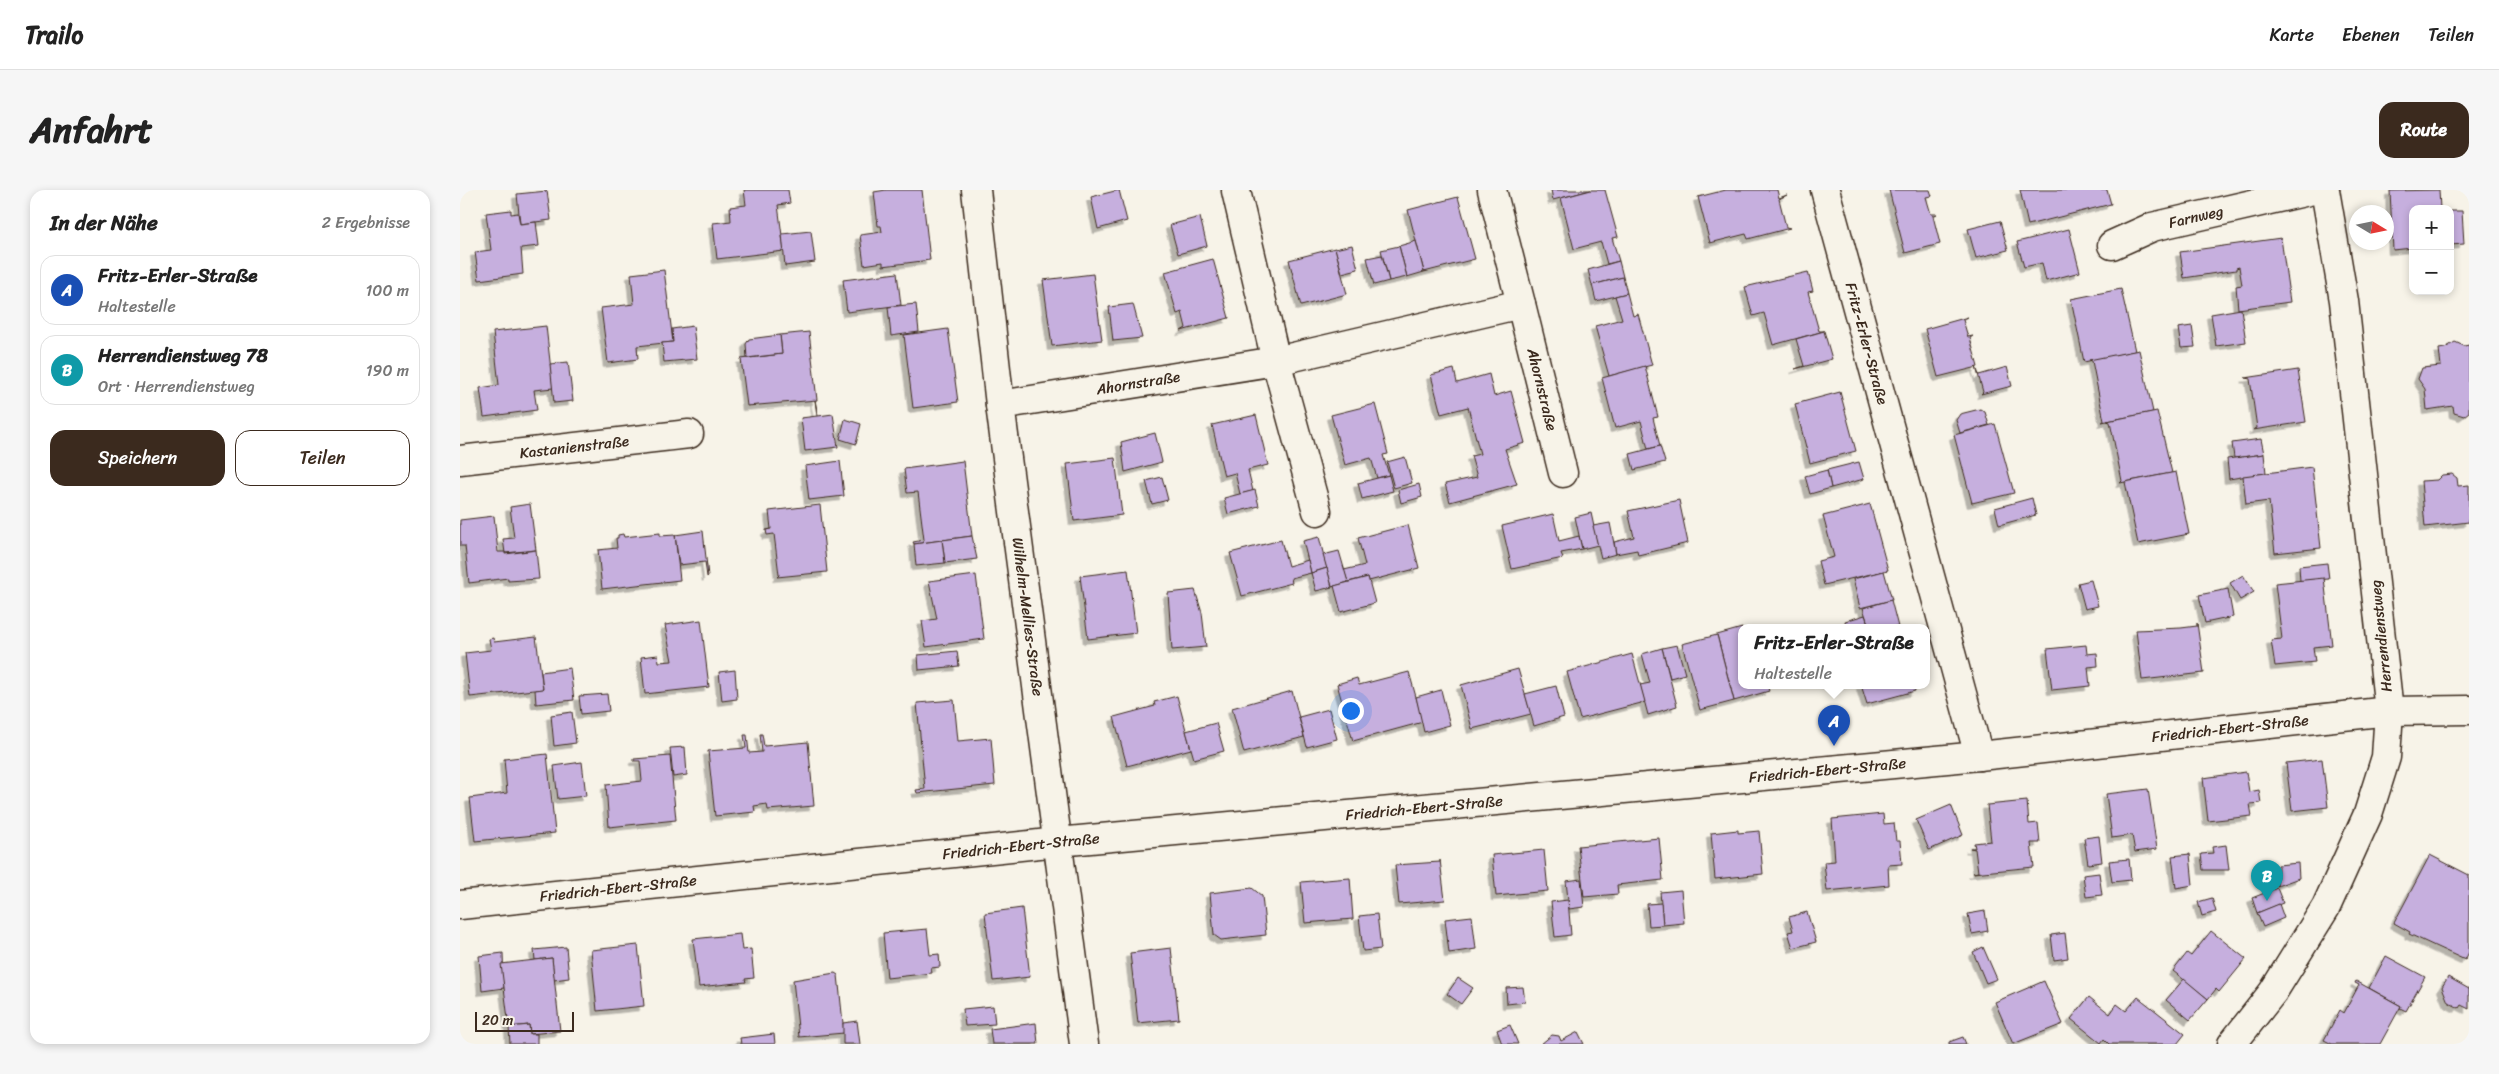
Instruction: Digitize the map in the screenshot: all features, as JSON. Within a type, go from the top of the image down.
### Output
[{"type":"street","name":"Wilhelm-Mellies-Straße","points":[[976,190],[1000,405],[1084,1044]]},
{"type":"street","name":"Ahornstraße","points":[[1492,190],[1563,473]]},
{"type":"street","name":"Fritz-Erler-Straße","points":[[1825,190],[1980,756]]},
{"type":"street","name":"Farnweg","points":[[2112,245],[2152,227],[2313,190]]},
{"type":"street","name":"Herrendienstweg","points":[[2232,1044],[2272,992],[2326,907],[2368,814],[2386,758],[2389,711],[2344,301],[2325,190]]},
{"type":"street","points":[[1236,192],[1276,361],[1317,511]]},
{"type":"street","name":"Ahornstraße","points":[[1000,405],[1276,361],[1520,304]]},
{"type":"street","name":"Kastanienstraße","points":[[460,460],[689,434]]},
{"type":"street","name":"Friedrich-Ebert-Straße","points":[[460,905],[1058,842],[1980,756],[2389,711],[2469,710]]},
{"type":"building","points":[[744,190],[788,190],[790,203],[778,205],[784,251],[717,259],[713,223],[731,221],[730,207],[746,205]]},
{"type":"building","points":[[922,190],[930,260],[883,266],[883,262],[864,265],[860,235],[882,232],[881,226],[878,226],[874,192]]},
{"type":"building","points":[[1119,190],[1127,221],[1098,229],[1091,197]]},
{"type":"building","points":[[1551,190],[1591,190],[1553,200]]},
{"type":"building","points":[[1591,190],[1605,190],[1618,237],[1612,238],[1619,261],[1607,264],[1601,242],[1574,249],[1561,198]]},
{"type":"building","points":[[1726,190],[1777,190],[1779,198],[1787,195],[1779,199],[1786,227],[1790,228],[1748,239],[1746,234],[1710,243],[1698,197]]},
{"type":"building","points":[[1889,190],[1930,190],[1932,196],[1926,197],[1931,214],[1937,214],[1933,216],[1940,244],[1905,253]]},
{"type":"building","points":[[2020,190],[2107,190],[2111,204],[2028,225]]},
{"type":"building","points":[[2439,190],[2440,205],[2409,205],[2409,248],[2394,250],[2394,205],[2391,205],[2390,191]]},
{"type":"building","points":[[547,191],[551,220],[520,224],[517,194]]},
{"type":"building","points":[[1458,197],[1475,259],[1424,272],[1408,210]]},
{"type":"building","points":[[511,210],[511,214],[518,213],[520,224],[536,222],[539,246],[521,248],[523,274],[479,280],[475,252],[491,250],[486,213]]},
{"type":"building","points":[[2454,211],[2462,211],[2464,244],[2454,245]]},
{"type":"building","points":[[1200,217],[1207,246],[1178,254],[1170,225]]},
{"type":"building","points":[[2000,221],[2008,250],[1976,258],[1968,229]]},
{"type":"building","points":[[2069,229],[2080,272],[2046,281],[2042,263],[2024,267],[2017,242]]},
{"type":"building","points":[[811,231],[815,262],[785,266],[782,234]]},
{"type":"building","points":[[2281,238],[2290,302],[2238,309],[2236,286],[2242,285],[2239,267],[2236,270],[2184,278],[2180,252]]},
{"type":"building","points":[[1416,241],[1424,272],[1407,277],[1399,246]]},
{"type":"building","points":[[1352,245],[1358,269],[1342,273],[1335,249]]},
{"type":"building","points":[[1399,246],[1407,277],[1389,281],[1381,250]]},
{"type":"building","points":[[1335,248],[1347,294],[1301,306],[1289,260]]},
{"type":"building","points":[[1382,255],[1389,281],[1374,285],[1367,258]]},
{"type":"building","points":[[1213,259],[1229,318],[1181,331],[1186,328],[1182,312],[1177,314],[1165,272]]},
{"type":"building","points":[[1619,261],[1623,277],[1592,285],[1588,270]]},
{"type":"building","points":[[664,270],[673,342],[637,346],[638,359],[608,363],[601,308],[634,304],[631,274]]},
{"type":"building","points":[[1808,272],[1813,291],[1808,292],[1819,331],[1824,331],[1773,345],[1764,313],[1753,316],[1745,287]]},
{"type":"building","points":[[897,273],[901,305],[847,312],[843,280]]},
{"type":"building","points":[[1093,274],[1102,340],[1052,346],[1043,280]]},
{"type":"building","points":[[1623,277],[1627,293],[1596,301],[1592,285]]},
{"type":"building","points":[[2121,289],[2135,351],[2084,362],[2071,299]]},
{"type":"building","points":[[1627,293],[1633,316],[1638,314],[1652,365],[1609,376],[1595,326],[1622,319],[1615,296]]},
{"type":"building","points":[[916,304],[919,332],[891,336],[888,307]]},
{"type":"building","points":[[1133,304],[1142,338],[1113,341],[1109,307]]},
{"type":"building","points":[[2241,309],[2246,342],[2216,346],[2211,314]]},
{"type":"building","points":[[1968,317],[1963,320],[1968,337],[1973,336],[1970,338],[1978,367],[1938,377],[1925,329]]},
{"type":"building","points":[[546,326],[553,388],[534,390],[537,410],[484,417],[480,388],[499,385],[493,332]]},
{"type":"building","points":[[693,326],[697,359],[664,362],[662,343],[673,342],[672,329]]},
{"type":"building","points":[[2192,326],[2195,347],[2181,348],[2178,328]]},
{"type":"building","points":[[948,329],[958,402],[913,408],[904,335]]},
{"type":"building","points":[[1824,331],[1832,359],[1795,369],[1804,366],[1796,339]]},
{"type":"building","points":[[809,332],[817,400],[747,406],[741,359],[782,354],[780,335]]},
{"type":"building","points":[[780,335],[782,354],[747,358],[746,344],[749,339]]},
{"type":"building","points":[[2455,342],[2464,346],[2469,345],[2469,412],[2464,416],[2454,413],[2453,406],[2427,410],[2425,389],[2418,379],[2422,368],[2441,366],[2439,349]]},
{"type":"building","points":[[2139,350],[2153,412],[2102,422],[2104,421],[2092,361],[2089,360]]},
{"type":"building","points":[[568,362],[573,401],[554,403],[550,364]]},
{"type":"building","points":[[1645,366],[1658,417],[1653,418],[1660,446],[1648,449],[1641,421],[1615,428],[1602,378]]},
{"type":"building","points":[[1976,367],[1979,375],[2007,367],[2012,386],[1981,394],[1983,392]]},
{"type":"building","points":[[1454,369],[1457,383],[1489,374],[1494,396],[1511,391],[1525,443],[1505,449],[1517,484],[1450,502],[1445,484],[1477,477],[1471,456],[1480,454],[1468,407],[1441,414],[1431,375]]},
{"type":"building","points":[[2298,370],[2306,422],[2253,430],[2257,428],[2250,379],[2245,378]]},
{"type":"building","points":[[1840,392],[1856,451],[1810,463],[1795,404]]},
{"type":"building","points":[[815,400],[818,416],[833,414],[838,447],[805,451],[801,418],[817,416]]},
{"type":"building","points":[[1375,404],[1388,454],[1383,455],[1389,475],[1377,478],[1371,458],[1345,465],[1331,415]]},
{"type":"building","points":[[1980,409],[1985,412],[1989,425],[1960,433],[1956,420],[1960,414]]},
{"type":"building","points":[[2157,411],[2172,473],[2120,483],[2122,481],[2110,422],[2107,421]]},
{"type":"building","points":[[1256,415],[1268,465],[1248,470],[1253,491],[1240,494],[1235,473],[1224,476],[1212,425]]},
{"type":"building","points":[[845,419],[861,424],[856,444],[840,439]]},
{"type":"building","points":[[1995,424],[2014,493],[1972,503],[1954,435]]},
{"type":"building","points":[[1155,433],[1162,462],[1125,472],[1121,442]]},
{"type":"building","points":[[2261,439],[2264,454],[2234,458],[2232,443]]},
{"type":"building","points":[[1660,446],[1665,462],[1634,470],[1630,454]]},
{"type":"building","points":[[2264,454],[2266,473],[2229,479],[2227,459]]},
{"type":"building","points":[[1405,457],[1412,483],[1394,488],[1387,462]]},
{"type":"building","points":[[1115,458],[1122,515],[1074,521],[1067,464]]},
{"type":"building","points":[[840,461],[844,496],[809,500],[805,466]]},
{"type":"building","points":[[963,461],[972,536],[914,544],[913,542],[924,540],[918,492],[907,493],[904,469]]},
{"type":"building","points":[[1859,462],[1864,479],[1831,488],[1827,470]]},
{"type":"building","points":[[2312,467],[2321,548],[2275,553],[2269,501],[2246,504],[2243,476]]},
{"type":"building","points":[[1827,470],[1831,488],[1810,494],[1805,476]]},
{"type":"building","points":[[2176,472],[2189,534],[2138,544],[2125,482]]},
{"type":"building","points":[[2452,474],[2457,478],[2458,486],[2469,485],[2469,522],[2425,527],[2421,481],[2437,480],[2442,475]]},
{"type":"building","points":[[1389,475],[1393,491],[1362,499],[1358,483]]},
{"type":"building","points":[[1162,477],[1168,500],[1152,504],[1146,481]]},
{"type":"building","points":[[1419,484],[1422,497],[1401,503],[1398,490]]},
{"type":"building","points":[[1255,490],[1259,506],[1228,514],[1224,498]]},
{"type":"building","points":[[2032,498],[2036,515],[1999,525],[1995,508]]},
{"type":"building","points":[[1679,500],[1688,543],[1638,555],[1637,550],[1616,554],[1614,542],[1634,537],[1628,511]]},
{"type":"building","points":[[530,504],[536,550],[505,553],[503,539],[514,538],[510,507]]},
{"type":"building","points":[[1870,504],[1888,570],[1824,585],[1818,561],[1834,557],[1823,516]]},
{"type":"building","points":[[820,505],[827,572],[777,577],[779,575],[774,534],[767,535],[766,530],[771,529],[769,511]]},
{"type":"building","points":[[1591,513],[1598,545],[1582,549],[1575,517]]},
{"type":"building","points":[[1553,514],[1559,541],[1579,536],[1582,549],[1561,553],[1563,558],[1512,569],[1502,526]]},
{"type":"building","points":[[494,516],[498,552],[505,552],[505,554],[536,550],[539,579],[508,581],[508,578],[469,583],[465,546],[460,546],[460,520]]},
{"type":"building","points":[[1610,523],[1616,554],[1601,558],[1593,526]]},
{"type":"building","points":[[1408,525],[1419,568],[1369,581],[1368,577],[1348,582],[1344,570],[1365,565],[1358,538]]},
{"type":"building","points":[[703,531],[707,577],[705,562],[679,565],[675,535]]},
{"type":"building","points":[[660,533],[660,536],[675,535],[680,580],[602,589],[598,550],[617,548],[616,538],[618,538],[618,535],[623,534],[624,537]]},
{"type":"building","points":[[972,536],[977,559],[945,563],[942,540]]},
{"type":"building","points":[[1319,537],[1327,568],[1311,573],[1303,541]]},
{"type":"building","points":[[942,540],[945,563],[916,566],[914,544]]},
{"type":"building","points":[[1281,540],[1288,566],[1308,560],[1311,573],[1291,578],[1292,583],[1242,596],[1230,553]]},
{"type":"building","points":[[1339,551],[1348,582],[1332,587],[1323,555]]},
{"type":"building","points":[[2327,563],[2329,579],[2300,581],[2299,566]]},
{"type":"building","points":[[1327,568],[1332,587],[1316,591],[1311,573]]},
{"type":"building","points":[[1128,570],[1136,633],[1088,639],[1080,576]]},
{"type":"building","points":[[1884,571],[1892,600],[1860,608],[1853,579]]},
{"type":"building","points":[[976,575],[984,639],[926,647],[922,621],[937,619],[929,581]]},
{"type":"building","points":[[2243,575],[2254,592],[2240,600],[2230,583]]},
{"type":"building","points":[[1368,577],[1375,603],[1341,612],[1334,586]]},
{"type":"building","points":[[2324,578],[2332,645],[2313,647],[2315,662],[2275,666],[2271,640],[2282,639],[2275,583]]},
{"type":"building","points":[[2091,580],[2098,606],[2085,609],[2078,583]]},
{"type":"building","points":[[2228,589],[2233,617],[2205,623],[2199,595]]},
{"type":"building","points":[[1195,590],[1202,613],[1206,647],[1172,650],[1168,593]]},
{"type":"building","points":[[1891,600],[1897,624],[1868,624],[1863,608]]},
{"type":"building","points":[[1865,615],[1868,624],[1846,624],[1845,621]]},
{"type":"building","points":[[701,620],[709,687],[645,694],[641,657],[658,655],[659,662],[672,661],[665,625]]},
{"type":"building","points":[[2197,623],[2204,673],[2142,680],[2136,630],[2181,628],[2197,626]]},
{"type":"building","points":[[1738,629],[1738,689],[1768,689],[1769,691],[1734,701],[1717,635]]},
{"type":"building","points":[[1717,635],[1734,701],[1700,710],[1682,644]]},
{"type":"building","points":[[536,637],[543,689],[470,697],[465,653],[491,650],[489,639],[493,638],[494,642]]},
{"type":"building","points":[[1677,645],[1685,674],[1670,678],[1662,648]]},
{"type":"building","points":[[2086,645],[2087,654],[2097,653],[2098,666],[2088,667],[2090,686],[2052,690],[2047,649]]},
{"type":"building","points":[[1662,648],[1677,706],[1648,715],[1640,685],[1650,683],[1642,654]]},
{"type":"building","points":[[957,651],[959,666],[919,670],[918,655]]},
{"type":"building","points":[[1632,654],[1645,702],[1580,719],[1567,672]]},
{"type":"building","points":[[570,668],[574,700],[536,704],[535,690],[543,689],[541,672]]},
{"type":"building","points":[[1518,669],[1531,714],[1472,729],[1461,685]]},
{"type":"building","points":[[735,670],[737,699],[722,701],[719,672]]},
{"type":"building","points":[[1409,672],[1423,722],[1353,741],[1337,684],[1357,678],[1359,685]]},
{"type":"building","points":[[1556,686],[1564,717],[1534,726],[1525,694]]},
{"type":"building","points":[[1862,689],[1915,689],[1915,691],[1867,704]]},
{"type":"building","points":[[1441,690],[1450,725],[1424,732],[1416,697]]},
{"type":"building","points":[[1292,691],[1304,737],[1244,753],[1232,708]]},
{"type":"building","points":[[607,694],[609,711],[581,714],[579,696]]},
{"type":"building","points":[[1177,696],[1191,749],[1127,766],[1114,717],[1155,706],[1154,702]]},
{"type":"building","points":[[954,700],[958,741],[991,738],[995,785],[917,793],[916,790],[925,789],[917,703]]},
{"type":"building","points":[[1329,709],[1337,739],[1307,747],[1299,717]]},
{"type":"building","points":[[572,712],[576,743],[554,746],[551,715]]},
{"type":"building","points":[[1216,723],[1224,751],[1194,759],[1186,731]]},
{"type":"building","points":[[760,734],[762,734],[764,746],[808,742],[814,806],[768,810],[767,804],[754,806],[755,812],[715,816],[708,751],[746,748],[744,735],[747,735],[749,753],[762,752]]},
{"type":"building","points":[[685,747],[687,775],[673,777],[670,748]]},
{"type":"building","points":[[547,754],[555,833],[475,841],[470,798],[507,793],[504,759]]},
{"type":"building","points":[[670,756],[676,820],[609,827],[606,785],[642,781],[640,761],[634,761],[634,759]]},
{"type":"building","points":[[2322,759],[2328,807],[2292,811],[2286,763]]},
{"type":"building","points":[[582,762],[586,796],[558,799],[554,766]]},
{"type":"building","points":[[2246,772],[2249,792],[2259,790],[2261,803],[2250,804],[2252,816],[2208,821],[2203,778]]},
{"type":"building","points":[[2148,789],[2157,849],[2135,852],[2132,835],[2112,838],[2106,794]]},
{"type":"building","points":[[2027,801],[2029,824],[2038,823],[2040,843],[2031,843],[2034,867],[1973,873],[1978,872],[1975,849],[1970,848],[1975,848],[1974,843],[1991,841],[1987,805]]},
{"type":"building","points":[[1951,805],[1963,835],[1929,850],[1916,820]]},
{"type":"building","points":[[1883,814],[1884,824],[1894,823],[1896,841],[1900,841],[1902,864],[1888,865],[1889,885],[1827,891],[1824,862],[1835,861],[1832,819]]},
{"type":"building","points":[[1738,830],[1738,833],[1759,831],[1763,874],[1715,879],[1711,833]]},
{"type":"building","points":[[2099,836],[2102,862],[2088,864],[2084,838]]},
{"type":"building","points":[[1659,838],[1663,880],[1617,885],[1618,894],[1584,897],[1578,846]]},
{"type":"building","points":[[2226,845],[2229,870],[2203,870],[2201,854],[2213,853],[2212,847]]},
{"type":"building","points":[[1544,850],[1548,891],[1496,896],[1492,855]]},
{"type":"building","points":[[2190,854],[2193,885],[2176,888],[2172,856]]},
{"type":"building","points":[[2430,855],[2469,875],[2469,952],[2465,960],[2409,934],[2410,932],[2394,923]]},
{"type":"building","points":[[2129,859],[2131,880],[2112,882],[2109,861]]},
{"type":"building","points":[[1440,860],[1445,900],[1399,904],[1395,865],[1440,862]]},
{"type":"building","points":[[2298,863],[2299,878],[2277,886],[2278,865]]},
{"type":"building","points":[[2099,873],[2102,895],[2086,897],[2083,875]]},
{"type":"building","points":[[1350,878],[1353,919],[1305,923],[1301,882]]},
{"type":"building","points":[[1581,879],[1584,907],[1569,909],[1566,881]]},
{"type":"building","points":[[1252,888],[1262,896],[1266,935],[1221,940],[1214,935],[1210,893]]},
{"type":"building","points":[[2277,888],[2283,903],[2257,913],[2252,898]]},
{"type":"building","points":[[1681,890],[1684,923],[1663,925],[1660,892]]},
{"type":"building","points":[[2212,898],[2216,912],[2202,916],[2198,902]]},
{"type":"building","points":[[1568,900],[1571,935],[1555,937],[1551,902]]},
{"type":"building","points":[[1661,903],[1663,925],[1649,926],[1647,904]]},
{"type":"building","points":[[2279,904],[2284,918],[2263,927],[2257,913]]},
{"type":"building","points":[[1022,908],[1030,977],[993,981],[985,913]]},
{"type":"building","points":[[1985,911],[1988,931],[1972,934],[1968,914]]},
{"type":"building","points":[[1807,912],[1816,942],[1793,948],[1788,932],[1793,931],[1789,917]]},
{"type":"building","points":[[1377,914],[1381,949],[1363,951],[1359,916]]},
{"type":"building","points":[[1472,916],[1476,949],[1449,953],[1445,919]]},
{"type":"building","points":[[927,929],[930,955],[939,954],[940,967],[931,968],[932,973],[887,978],[883,933]]},
{"type":"building","points":[[2211,931],[2246,959],[2219,992],[2216,989],[2208,999],[2173,971],[2187,953],[2191,956]]},
{"type":"building","points":[[2065,933],[2068,958],[2054,960],[2051,935]]},
{"type":"building","points":[[740,934],[742,950],[751,949],[754,978],[745,979],[746,982],[699,987],[693,939]]},
{"type":"building","points":[[638,945],[644,1006],[597,1011],[591,950]]},
{"type":"building","points":[[566,947],[569,978],[554,980],[552,958],[535,960],[534,950]]},
{"type":"building","points":[[1983,947],[1997,979],[1986,983],[1973,952]]},
{"type":"building","points":[[1171,948],[1179,1019],[1138,1023],[1130,953]]},
{"type":"building","points":[[503,953],[504,988],[482,991],[479,956]]},
{"type":"building","points":[[2386,956],[2425,977],[2406,1011],[2400,1008],[2401,1006],[2369,988]]},
{"type":"building","points":[[552,958],[560,1031],[530,1034],[529,1025],[509,1027],[501,964]]},
{"type":"building","points":[[835,973],[838,975],[844,1033],[799,1037],[793,980]]},
{"type":"building","points":[[2448,977],[2469,989],[2469,1009],[2461,1005],[2459,1008],[2448,1002],[2442,987]]},
{"type":"building","points":[[1458,978],[1473,988],[1461,1004],[1447,994]]},
{"type":"building","points":[[2184,979],[2208,999],[2190,1020],[2166,1000]]},
{"type":"building","points":[[2044,981],[2063,1024],[2013,1044],[1995,1002]]},
{"type":"building","points":[[2356,981],[2401,1006],[2380,1044],[2332,1044],[2324,1040],[2340,1010],[2344,1013],[2359,985],[2355,983]]},
{"type":"building","points":[[1523,987],[1525,1002],[1507,1004],[1506,988]]},
{"type":"building","points":[[2089,997],[2110,1014],[2117,1004],[2126,1011],[2138,997],[2185,1034],[2177,1044],[2109,1044],[2104,1039],[2101,1043],[2071,1019]]},
{"type":"building","points":[[993,1006],[995,1024],[965,1026],[963,1009]]},
{"type":"building","points":[[857,1021],[860,1044],[843,1044],[843,1023]]},
{"type":"building","points":[[1036,1023],[1038,1044],[992,1044],[990,1029]]},
{"type":"building","points":[[529,1025],[530,1034],[537,1034],[537,1044],[510,1044],[509,1027]]},
{"type":"building","points":[[1510,1025],[1518,1044],[1502,1044],[1497,1030]]},
{"type":"building","points":[[1578,1032],[1584,1044],[1541,1044],[1552,1035],[1559,1036],[1561,1041]]},
{"type":"building","points":[[774,1034],[775,1044],[741,1044],[740,1038]]},
{"type":"building","points":[[1963,1037],[1966,1044],[1949,1044],[1949,1042]]},
{"type":"place","name":"Fritz-Erler-Straße","points":[[1834,746]]},
{"type":"place","name":"Herrendienstweg 78","points":[[2267,901]]}]
